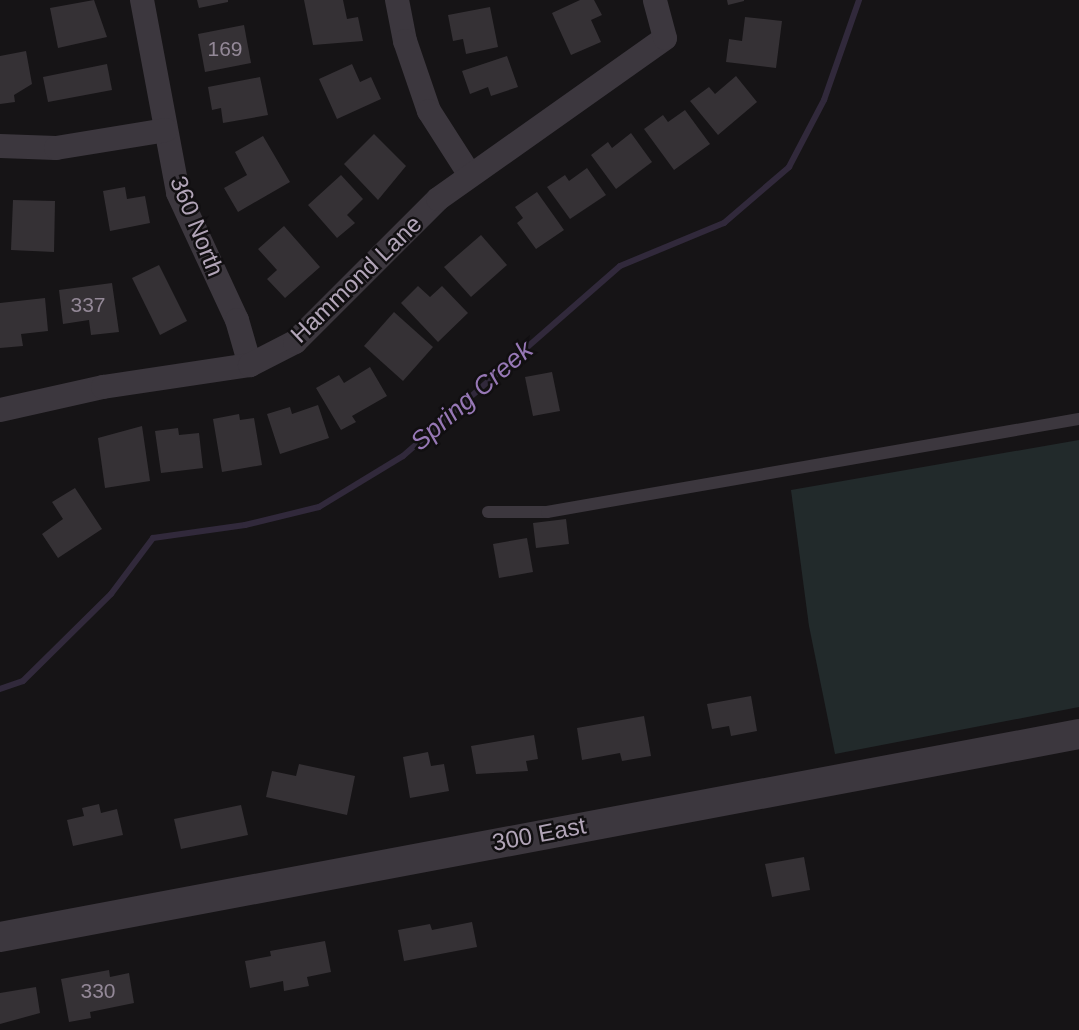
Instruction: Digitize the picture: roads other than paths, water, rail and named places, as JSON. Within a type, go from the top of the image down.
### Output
[{"type":"street","name":"360 North","points":[[142,0],[178,193],[237,320],[250,365]]},
{"type":"street","points":[[397,0],[405,41],[429,111],[470,176]]},
{"type":"street","name":"Hammond Lane","points":[[0,410],[103,387],[250,365],[295,342],[387,246],[470,176],[643,58],[665,38],[655,0]]},
{"type":"street","points":[[0,146],[56,148],[166,130]]},
{"type":"street","name":"300 East","points":[[0,937],[1079,734]]},
{"type":"lane","points":[[488,512],[547,512],[1079,419]]},
{"type":"waterway","name":"Spring Creek","points":[[0,689],[23,681],[111,594],[153,538],[245,525],[319,507],[403,456],[620,266],[724,223],[789,167],[824,100],[859,0]]}]
